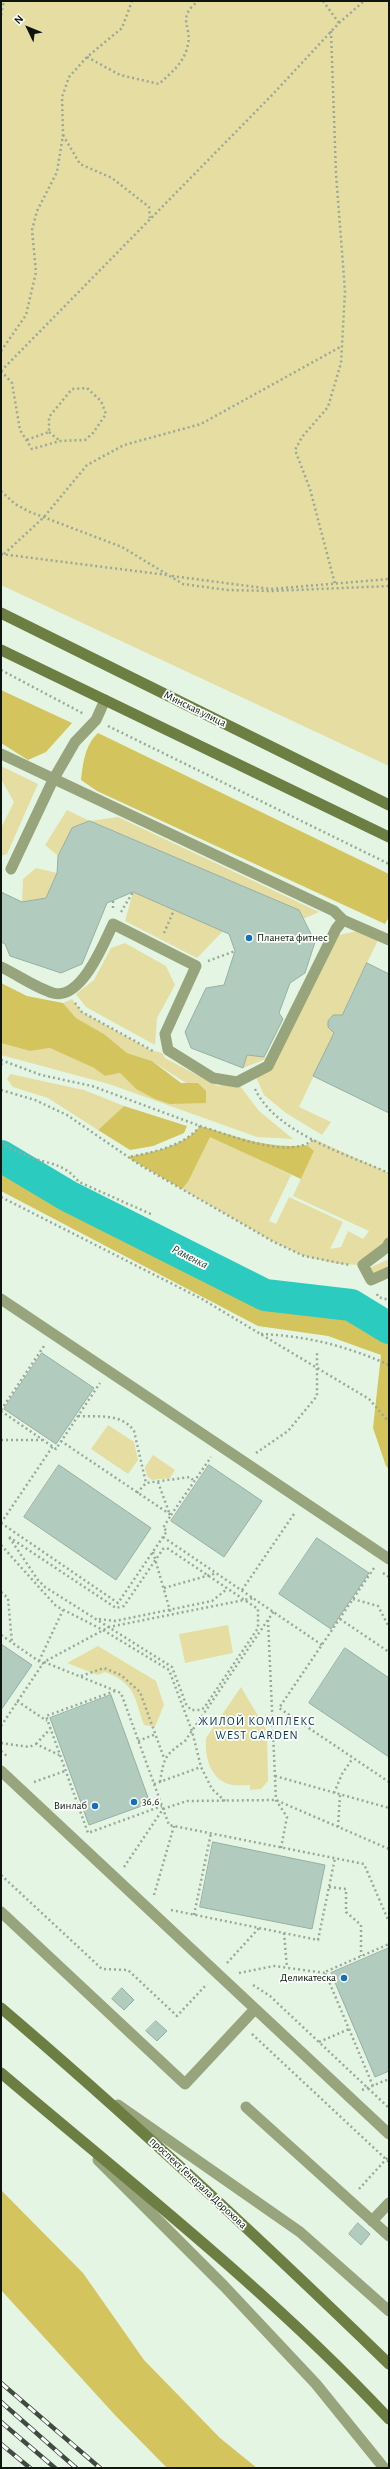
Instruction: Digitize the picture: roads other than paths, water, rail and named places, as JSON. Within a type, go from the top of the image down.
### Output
[{"type":"main road","name":"Минская улица","points":[[1,613],[389,805]]},
{"type":"main road","points":[[1,650],[389,837]]},
{"type":"main road","name":"проспект Генерала Дорохова","points":[[1,2008],[100,2093],[272,2252],[389,2364]]},
{"type":"main road","points":[[1,2073],[245,2280],[362,2390],[389,2419]]},
{"type":"street","points":[[11,869],[53,780],[75,742],[96,720],[105,700]]},
{"type":"street","points":[[1,754],[53,780],[334,911],[343,920],[389,940]]},
{"type":"street","points":[[1,967],[54,994],[68,992],[87,975],[113,924],[196,966],[165,1034],[168,1050],[213,1078],[237,1082],[268,1066],[336,929],[343,920]]},
{"type":"street","points":[[389,1243],[387,1247],[363,1265],[370,1280],[389,1272]]},
{"type":"street","points":[[1,1299],[242,1463],[389,1559]]},
{"type":"street","points":[[1,1771],[254,2010],[389,2134]]},
{"type":"street","points":[[1,1912],[185,2084],[254,2010]]},
{"type":"street","points":[[100,2093],[300,2232],[389,2311]]},
{"type":"street","points":[[246,2107],[389,2236]]},
{"type":"street","points":[[68,2130],[224,2286],[316,2384],[384,2468]]},
{"type":"street","points":[[372,2221],[389,2203]]},
{"type":"waterway","name":"Раменка","points":[[1,1156],[68,1196],[265,1295],[351,1305],[389,1328]]},
{"type":"railway","points":[[1,2383],[100,2468]]},
{"type":"railway","points":[[1,2402],[76,2468]]},
{"type":"railway","points":[[1,2422],[55,2468]]},
{"type":"railway","points":[[1,2444],[30,2468]]},
{"type":"place","name":"Планета фитнес","points":[[249,938]]},
{"type":"place","name":"36,6","points":[[134,1802]]},
{"type":"place","name":"Винлаб","points":[[95,1806]]},
{"type":"place","name":"Деликатеска","points":[[344,1978]]},
{"type":"district","name":"ЖИЛОЙ КОМПЛЕКС WEST GARDEN","points":[[257,1728]]}]
